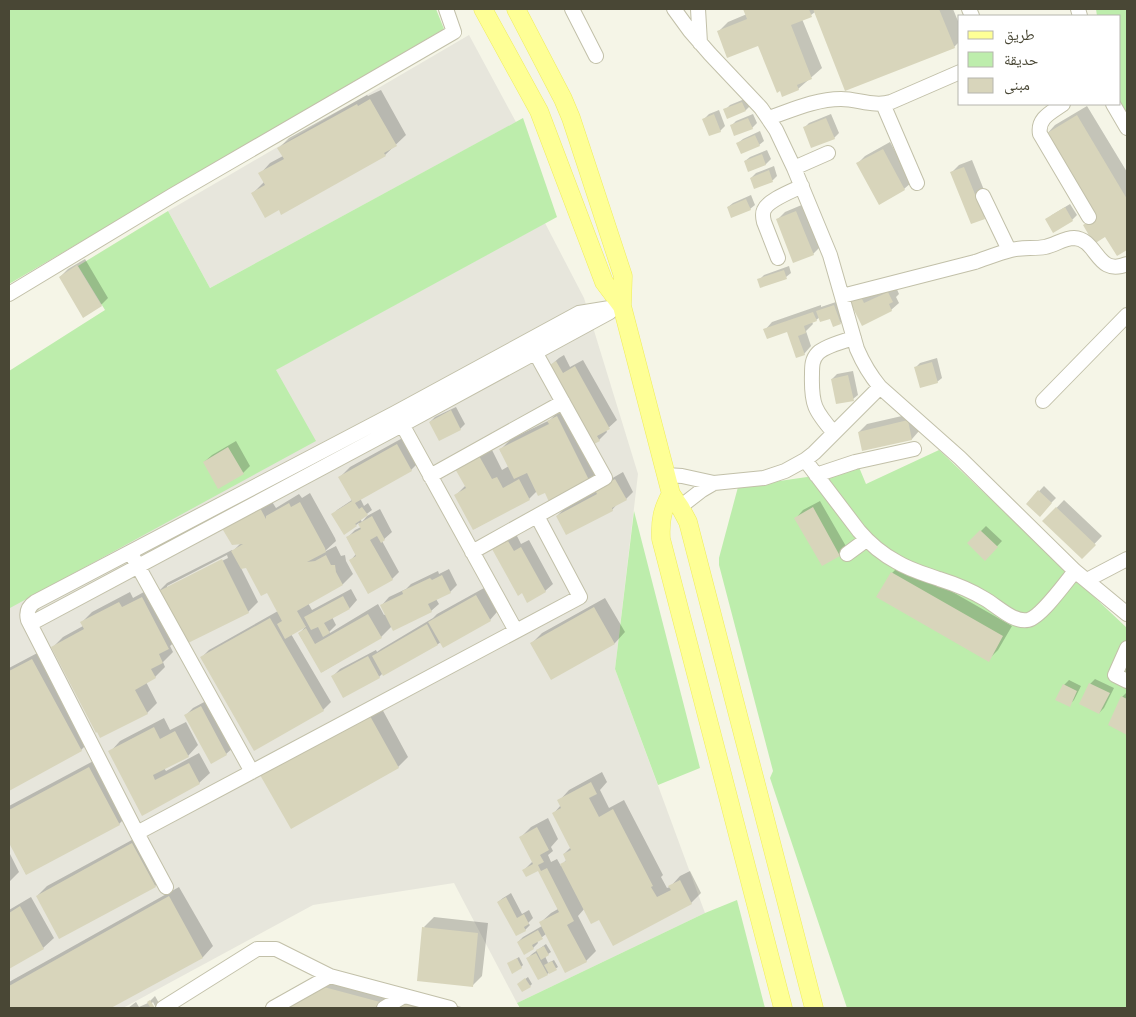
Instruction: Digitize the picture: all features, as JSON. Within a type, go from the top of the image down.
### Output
[{"type":"main road","points":[[483,9],[539,111],[604,282],[622,306]]},
{"type":"main road","points":[[516,9],[571,118],[623,276],[622,306],[666,475],[675,500],[688,522],[814,1008]]},
{"type":"main road","points":[[675,500],[664,508],[660,523],[661,539],[783,1008]]},
{"type":"street","points":[[9,294],[454,32],[446,9]]},
{"type":"street","points":[[572,9],[596,56]]},
{"type":"street","points":[[674,9],[700,43],[753,98],[769,118],[794,168],[830,255],[857,350],[880,386],[960,458],[1075,571],[1127,614]]},
{"type":"street","points":[[698,9],[700,43]]},
{"type":"street","points":[[769,118],[810,104],[832,99],[883,104],[958,73]]},
{"type":"street","points":[[883,104],[917,183]]},
{"type":"street","points":[[1062,105],[1043,118],[1040,134],[1089,217]]},
{"type":"street","points":[[1114,105],[1127,128]]},
{"type":"street","points":[[794,168],[828,153]]},
{"type":"street","points":[[778,258],[764,222],[764,210],[767,205],[802,186]]},
{"type":"street","points":[[982,196],[1009,250]]},
{"type":"street","points":[[842,296],[976,262],[1009,250],[1045,247],[1074,238],[1086,242],[1106,265],[1116,267],[1127,264]]},
{"type":"street","points":[[30,624],[622,306]]},
{"type":"street","points":[[166,887],[30,624],[27,616],[32,604],[579,313],[622,306]]},
{"type":"street","points":[[1043,401],[1127,315]]},
{"type":"street","points":[[834,433],[820,415],[812,400],[812,366],[815,356],[823,349],[854,338]]},
{"type":"street","points":[[472,552],[605,478],[535,352]]},
{"type":"street","points":[[666,475],[682,476],[714,483],[764,478],[785,471],[814,453],[880,386]]},
{"type":"street","points":[[430,476],[563,402]]},
{"type":"street","points":[[395,412],[516,631]]},
{"type":"street","points":[[816,475],[855,462],[914,449]]},
{"type":"street","points":[[805,460],[866,540],[887,557],[911,570],[955,584],[970,591],[1011,616],[1028,620],[1039,614],[1075,571]]},
{"type":"street","points":[[675,500],[702,490],[714,483]]},
{"type":"street","points":[[137,833],[580,597],[537,516]]},
{"type":"street","points":[[847,554],[866,540]]},
{"type":"street","points":[[131,552],[252,772]]},
{"type":"street","points":[[1086,580],[1127,559]]},
{"type":"street","points":[[1127,648],[1115,675],[1127,681]]},
{"type":"street","points":[[163,1008],[257,949],[276,949],[330,976],[450,1008]]},
{"type":"street","points":[[273,1008],[330,976]]},
{"type":"street","points":[[384,1008],[404,996]]},
{"type":"shaded area","points":[[469,35],[516,122],[210,288],[168,211]]},
{"type":"shaded area","points":[[545,223],[584,298],[638,474],[615,669],[705,913],[517,1003],[454,883],[313,905],[123,1008],[9,1008],[9,515]]},
{"type":"green space","points":[[9,9],[436,9],[444,29],[9,284]]},
{"type":"green space","points":[[1096,9],[1127,9],[1127,121],[1120,105],[1121,15],[1097,15]]},
{"type":"green space","points":[[523,118],[557,217],[276,370],[316,441],[10,608],[9,371],[105,310],[78,266],[168,211],[210,288]]},
{"type":"green space","points":[[939,450],[1127,628],[1127,1008],[847,1008],[770,778],[773,771],[719,565],[719,558],[738,487],[807,477],[856,460],[866,484]]},
{"type":"green space","points":[[634,511],[700,768],[658,785],[615,669]]},
{"type":"green space","points":[[737,900],[765,1008],[520,1008],[517,1003],[705,913]]},
{"type":"building","points":[[743,9],[809,9],[812,17],[791,25],[812,79],[797,85],[799,90],[782,97],[780,91],[777,93],[758,46],[727,58],[717,31],[747,19]]},
{"type":"building","points":[[813,9],[939,9],[955,48],[845,91]]},
{"type":"building","points":[[370,99],[397,146],[384,153],[386,156],[281,215],[279,210],[265,218],[251,193],[265,185],[258,173],[284,159],[277,148],[357,104],[358,106]]},
{"type":"building","points":[[742,102],[746,111],[727,119],[723,109]]},
{"type":"building","points":[[714,114],[721,132],[709,136],[702,119]]},
{"type":"building","points":[[1077,115],[1127,199],[1127,250],[1117,256],[1105,237],[1094,244],[1083,225],[1094,218],[1044,135]]},
{"type":"building","points":[[748,118],[753,129],[734,136],[730,125]]},
{"type":"building","points":[[826,118],[835,139],[811,148],[803,127]]},
{"type":"building","points":[[755,135],[760,146],[741,154],[736,143]]},
{"type":"building","points":[[883,149],[905,190],[879,205],[856,163]]},
{"type":"building","points":[[762,154],[766,165],[748,172],[744,161]]},
{"type":"building","points":[[964,167],[985,219],[971,224],[950,172]]},
{"type":"building","points":[[769,170],[773,182],[754,189],[750,178]]},
{"type":"building","points":[[746,199],[751,210],[731,218],[727,207]]},
{"type":"building","points":[[1065,207],[1073,221],[1053,233],[1045,219]]},
{"type":"building","points":[[796,211],[814,255],[793,263],[776,219]]},
{"type":"building","points":[[77,265],[102,306],[83,318],[59,277]]},
{"type":"building","points":[[784,270],[787,279],[760,288],[757,279]]},
{"type":"building","points":[[888,292],[893,302],[889,304],[892,311],[862,326],[849,300],[860,295],[864,303]]},
{"type":"building","points":[[834,305],[841,324],[833,327],[830,319],[820,322],[816,311]]},
{"type":"building","points":[[813,312],[817,321],[804,326],[806,333],[798,336],[805,355],[796,358],[787,332],[767,339],[763,329]]},
{"type":"building","points":[[556,361],[563,373],[575,366],[610,429],[597,436],[600,441],[594,444],[550,365]]},
{"type":"building","points":[[932,362],[938,383],[920,388],[914,367]]},
{"type":"building","points":[[848,375],[854,401],[836,404],[831,379]]},
{"type":"building","points":[[451,410],[461,430],[439,441],[429,422]]},
{"type":"building","points":[[557,416],[590,482],[549,502],[545,493],[538,496],[527,473],[514,479],[499,449],[549,424],[547,421]]},
{"type":"building","points":[[908,420],[912,440],[862,451],[858,432]]},
{"type":"building","points":[[397,444],[412,471],[355,503],[359,509],[362,507],[368,515],[344,535],[331,514],[352,501],[338,477]]},
{"type":"building","points":[[228,447],[244,474],[218,489],[203,462]]},
{"type":"building","points":[[478,454],[492,479],[497,477],[503,488],[519,479],[530,500],[473,530],[454,495],[466,488],[454,467]]},
{"type":"building","points":[[615,479],[627,500],[612,508],[613,511],[566,535],[556,516],[597,494],[595,490]]},
{"type":"building","points":[[1038,490],[1052,503],[1040,517],[1026,504]]},
{"type":"building","points":[[300,502],[326,552],[307,562],[315,561],[326,555],[331,565],[335,565],[336,572],[343,585],[297,611],[306,627],[285,639],[277,624],[282,621],[267,593],[261,596],[246,568],[241,569],[231,551],[243,544],[232,545],[223,530],[223,526],[259,506],[266,519],[266,516],[289,503],[291,507]]},
{"type":"building","points":[[813,507],[840,556],[822,566],[794,518]]},
{"type":"building","points":[[1056,507],[1096,545],[1082,559],[1042,521]]},
{"type":"building","points":[[372,516],[385,540],[381,543],[377,536],[370,540],[393,580],[368,594],[349,560],[356,556],[346,537],[361,529],[358,524]]},
{"type":"building","points":[[980,530],[998,547],[985,561],[967,543]]},
{"type":"building","points":[[508,541],[514,551],[521,547],[546,592],[527,603],[522,593],[518,596],[492,549]]},
{"type":"building","points":[[222,559],[249,613],[184,645],[155,593]]},
{"type":"building","points":[[891,572],[1003,636],[989,662],[876,597]]},
{"type":"building","points":[[442,575],[451,593],[428,604],[432,612],[393,631],[380,605],[403,594],[402,591],[430,578],[432,580]]},
{"type":"building","points":[[476,595],[491,621],[443,648],[428,622]]},
{"type":"building","points":[[343,596],[350,609],[324,623],[330,633],[323,637],[318,627],[311,630],[304,617]]},
{"type":"building","points":[[142,597],[169,649],[159,654],[163,663],[151,669],[156,678],[135,690],[148,714],[100,738],[51,647],[84,629],[80,622],[119,602],[122,607]]},
{"type":"building","points":[[594,607],[615,644],[551,680],[530,643]]},
{"type":"building","points":[[368,614],[382,638],[321,673],[298,633],[306,628],[315,644]]},
{"type":"building","points":[[270,618],[324,711],[254,751],[200,657]]},
{"type":"building","points":[[427,624],[438,645],[383,676],[372,656]]},
{"type":"building","points":[[368,656],[380,678],[343,698],[331,676]]},
{"type":"building","points":[[32,659],[82,751],[9,791],[9,671]]},
{"type":"building","points":[[1089,683],[1110,693],[1099,714],[1079,704]]},
{"type":"building","points":[[1063,684],[1077,691],[1070,707],[1055,700]]},
{"type":"building","points":[[1121,696],[1127,699],[1127,735],[1108,725]]},
{"type":"building","points":[[201,706],[227,755],[211,764],[184,715]]},
{"type":"building","points":[[370,716],[399,768],[291,829],[260,775]]},
{"type":"building","points":[[154,727],[160,739],[175,731],[189,757],[153,775],[155,780],[189,763],[200,784],[142,816],[108,751]]},
{"type":"building","points":[[89,767],[120,825],[26,875],[9,843],[9,810]]},
{"type":"building","points":[[591,782],[597,794],[589,798],[599,817],[613,809],[657,897],[671,890],[668,886],[680,880],[692,904],[613,946],[599,920],[591,924],[560,864],[566,861],[563,854],[571,850],[552,813],[561,808],[557,800]]},
{"type":"building","points":[[537,827],[549,850],[540,855],[544,862],[538,865],[541,871],[547,868],[574,921],[567,925],[587,962],[565,973],[539,922],[559,912],[538,871],[526,877],[522,870],[533,864],[519,837]]},
{"type":"building","points":[[132,843],[156,887],[59,939],[36,896]]},
{"type":"building","points":[[169,896],[203,958],[111,1008],[9,1008],[9,986]]},
{"type":"building","points":[[506,897],[517,918],[524,914],[529,924],[524,927],[526,931],[516,936],[497,902]]},
{"type":"building","points":[[20,906],[44,949],[9,969],[9,913]]},
{"type":"building","points":[[422,927],[478,933],[473,987],[417,981]]},
{"type":"building","points":[[538,930],[543,939],[532,945],[534,949],[524,955],[517,942]]},
{"type":"building","points":[[544,946],[549,955],[541,960],[536,950]]},
{"type":"building","points":[[536,953],[548,975],[538,980],[526,958]]},
{"type":"building","points":[[517,958],[522,968],[512,974],[507,963]]},
{"type":"building","points":[[552,961],[557,970],[549,974],[544,965]]},
{"type":"building","points":[[525,978],[531,987],[522,992],[517,984]]},
{"type":"building","points":[[324,987],[384,1003],[375,1008],[284,1008]]},
{"type":"building","points":[[150,1000],[155,1008],[147,1008],[150,1007],[147,1002]]},
{"type":"building","points":[[398,1002],[417,1008],[388,1008]]}]
